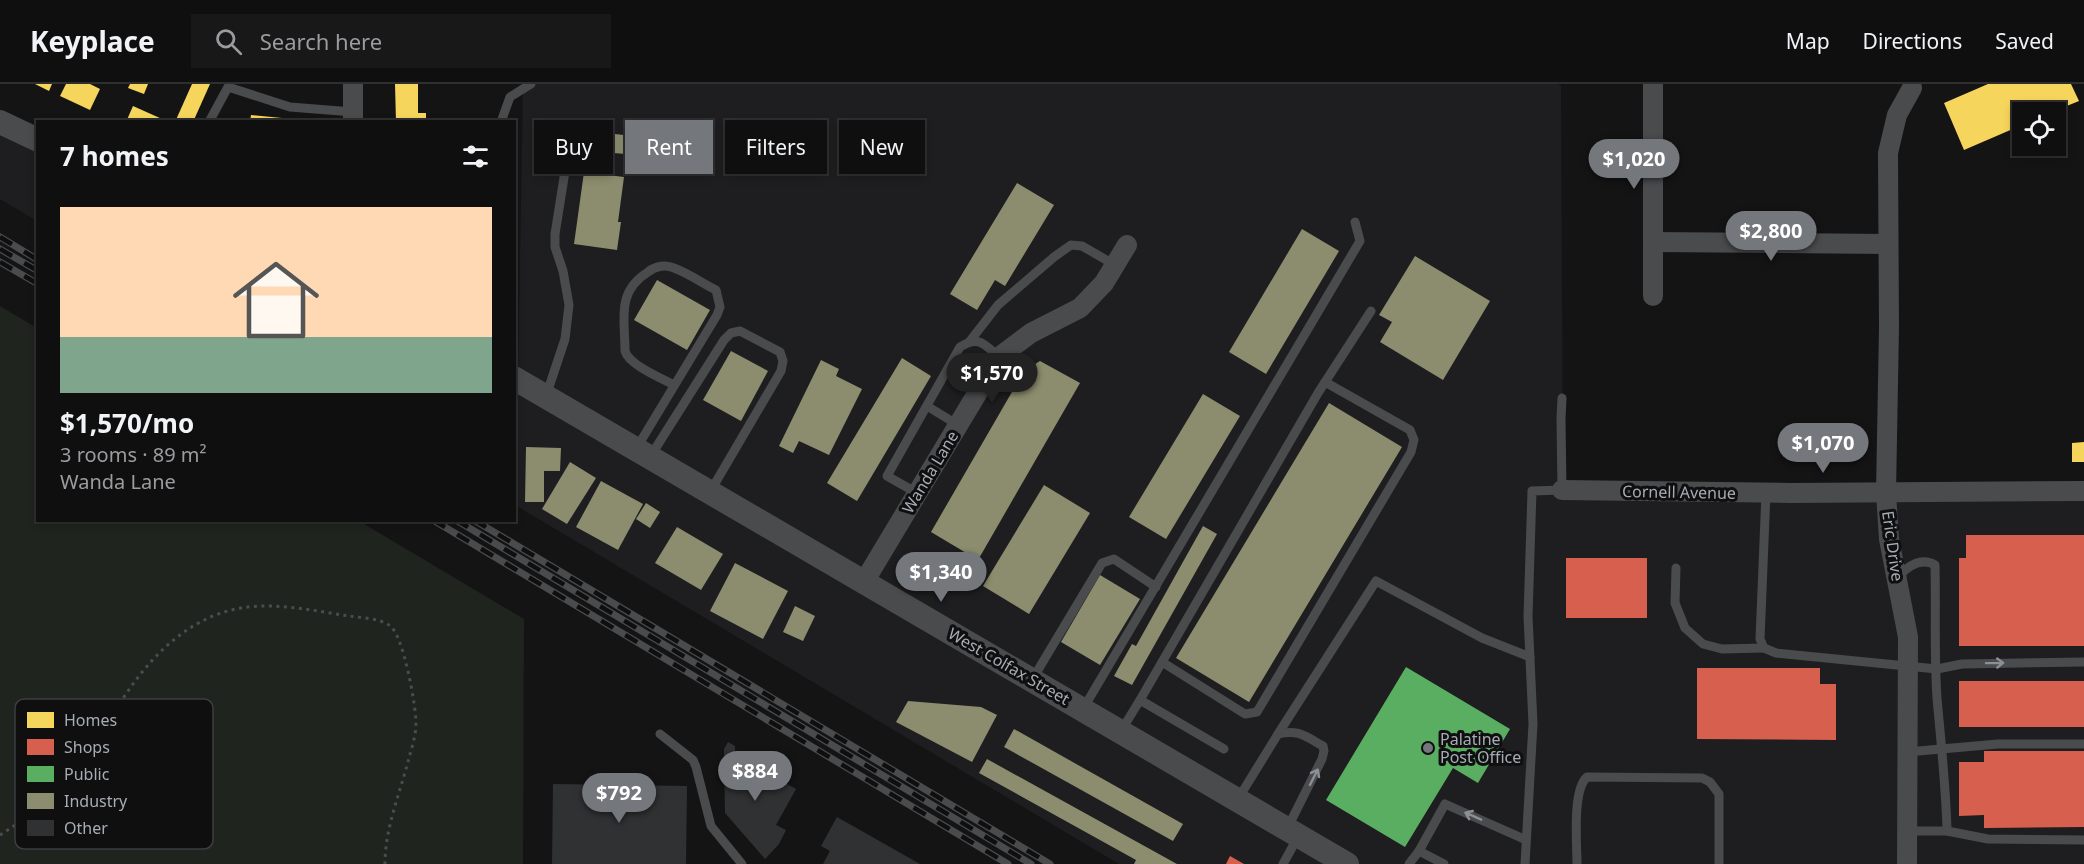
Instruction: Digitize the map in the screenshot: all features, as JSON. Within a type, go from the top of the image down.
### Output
[{"type":"street","points":[[353,84],[353,117]]},
{"type":"street","points":[[1653,84],[1653,296]]},
{"type":"street","name":"Eric Drive","points":[[1907,864],[1908,637],[1889,539],[1886,493],[1888,153],[1897,115],[1911,85]]},
{"type":"street","points":[[0,122],[36,139]]},
{"type":"street","points":[[1653,242],[1888,244]]},
{"type":"street","name":"Wanda Lane","points":[[864,582],[999,357],[1031,333],[1080,308],[1104,284],[1127,245]]},
{"type":"street","name":"West Colfax Street","points":[[516,379],[1347,864]]},
{"type":"street","name":"Cornell Avenue","points":[[1562,490],[1766,493],[2084,491]]},
{"type":"lane","points":[[502,120],[510,97],[531,84]]},
{"type":"lane","points":[[210,120],[228,87],[290,107],[353,117]]},
{"type":"lane","points":[[546,396],[565,339],[569,305],[563,271],[555,248],[565,174]]},
{"type":"lane","points":[[1083,710],[1359,241],[1355,222]]},
{"type":"lane","points":[[917,493],[887,476],[960,347],[970,340],[998,304],[1071,245],[1082,246],[1115,266]]},
{"type":"lane","points":[[643,453],[674,386],[720,307],[716,290],[674,267],[658,267],[638,279],[626,297],[623,310],[625,351],[627,357],[634,363],[674,386]]},
{"type":"lane","points":[[1121,731],[1325,382],[1371,311]]},
{"type":"lane","points":[[643,453],[731,333],[740,331],[780,352],[783,361],[782,370],[710,492]]},
{"type":"lane","points":[[970,340],[981,341],[999,357]]},
{"type":"lane","points":[[1162,662],[1245,714],[1257,712],[1411,452],[1414,440],[1410,430],[1325,382]]},
{"type":"lane","points":[[1525,864],[1533,724],[1528,616],[1532,491],[1562,490],[1562,398]]},
{"type":"lane","points":[[927,406],[958,425]]},
{"type":"lane","points":[[1764,648],[1760,639],[1766,493]]},
{"type":"lane","points":[[1032,680],[1102,562],[1114,559],[1156,587]]},
{"type":"lane","points":[[1897,579],[1915,563],[1925,562],[1935,565],[1937,698],[1943,750],[1947,831]]},
{"type":"lane","points":[[1676,568],[1676,603],[1685,628],[1703,644],[1722,649],[1764,648],[1776,653],[1937,669],[1962,664],[2084,662]]},
{"type":"lane","points":[[1237,800],[1376,581],[1482,638],[1530,657]]},
{"type":"lane","points":[[1140,700],[1224,749]]},
{"type":"lane","points":[[1278,735],[1290,731],[1300,733],[1323,746],[1324,751],[1283,864]]},
{"type":"lane","points":[[660,735],[693,760],[711,826],[742,864]]},
{"type":"lane","points":[[1907,752],[1998,744],[2084,744]]},
{"type":"lane","points":[[1577,864],[1578,792],[1582,781],[1587,777],[1702,778],[1710,782],[1719,794],[1719,864]]},
{"type":"lane","points":[[1409,864],[1419,851],[1445,804],[1526,840]]},
{"type":"lane","points":[[1907,831],[1947,831],[1988,839],[2084,840]]},
{"type":"lane","points":[[1419,851],[1444,864]]},
{"type":"path","points":[[123,699],[139,675],[160,651],[194,626],[213,616],[242,608],[277,607],[369,619],[390,625],[399,636],[411,684],[416,723],[412,748],[385,843],[385,864]]},
{"type":"path","points":[[0,835],[15,824]]},
{"type":"shaded area","points":[[523,84],[1558,84],[1561,86],[1563,490],[2084,491],[2084,864],[1119,864],[516,506],[516,378],[518,379]]},
{"type":"shaded area","points":[[0,122],[36,140],[36,220],[0,199]]},
{"type":"shaded area","points":[[0,306],[36,327],[36,522],[361,522],[524,619],[523,864],[0,864]]},
{"type":"building: Homes","points":[[35,84],[52,84],[49,91]]},
{"type":"building: Homes","points":[[66,84],[90,84],[100,89],[90,110],[60,96]]},
{"type":"building: Homes","points":[[130,84],[148,84],[144,94],[128,88]]},
{"type":"building: Homes","points":[[192,84],[210,84],[194,120],[176,120]]},
{"type":"building: Homes","points":[[395,84],[418,84],[418,113],[426,113],[426,120],[396,120]]},
{"type":"building: Homes","points":[[1988,84],[2071,84],[2079,101],[2066,106],[2066,102],[2012,102],[2012,129],[1964,150],[1944,103]]},
{"type":"building: Homes","points":[[133,106],[162,119],[162,120],[127,120]]},
{"type":"building: Homes","points":[[251,115],[292,119],[292,120],[250,120]]},
{"type":"building: Homes","points":[[2084,442],[2084,462],[2072,462],[2072,443]]},
{"type":"building: Shops","points":[[1966,535],[2084,535],[2084,646],[1959,646],[1959,558],[1966,558]]},
{"type":"building: Shops","points":[[1566,558],[1647,558],[1647,618],[1566,618]]},
{"type":"building: Shops","points":[[1697,668],[1820,668],[1820,684],[1836,684],[1836,740],[1697,739]]},
{"type":"building: Shops","points":[[1959,681],[2084,681],[2084,727],[1959,727]]},
{"type":"building: Shops","points":[[1984,751],[2084,751],[2084,827],[1984,828],[1984,815],[1959,816],[1959,762],[1984,762]]},
{"type":"building: Shops","points":[[1230,856],[1244,864],[1226,864]]},
{"type":"building: Public","name":"Palatine Post Office","points":[[1406,667],[1510,729],[1478,783],[1453,768],[1405,847],[1326,800]]},
{"type":"building: Industry","points":[[615,134],[625,135],[625,154],[613,153]]},
{"type":"building: Industry","points":[[584,174],[624,177],[617,250],[574,244]]},
{"type":"building: Industry","points":[[1017,183],[1054,205],[1005,286],[995,280],[977,310],[950,294]]},
{"type":"building: Industry","points":[[1302,229],[1339,251],[1266,374],[1229,352]]},
{"type":"building: Industry","points":[[1415,256],[1490,301],[1443,380],[1380,342],[1392,322],[1379,315]]},
{"type":"building: Industry","points":[[657,280],[710,310],[687,350],[634,320]]},
{"type":"building: Industry","points":[[731,351],[768,371],[741,421],[703,400]]},
{"type":"building: Industry","points":[[902,358],[931,376],[857,501],[827,483]]},
{"type":"building: Industry","points":[[821,360],[839,369],[836,376],[862,389],[829,455],[799,441],[793,453],[779,446]]},
{"type":"building: Industry","points":[[1040,361],[1080,383],[978,560],[931,532],[1024,371]]},
{"type":"building: Industry","points":[[1203,394],[1240,416],[1166,539],[1129,517]]},
{"type":"building: Industry","points":[[1329,403],[1402,447],[1249,702],[1176,658]]},
{"type":"building: Industry","points":[[526,447],[561,448],[560,471],[544,471],[544,502],[525,502]]},
{"type":"building: Industry","points":[[570,462],[596,478],[567,524],[542,509]]},
{"type":"building: Industry","points":[[601,481],[643,504],[618,550],[576,527]]},
{"type":"building: Industry","points":[[1044,485],[1090,513],[1029,614],[983,586]]},
{"type":"building: Industry","points":[[646,503],[660,512],[650,528],[636,519]]},
{"type":"building: Industry","points":[[1203,526],[1217,534],[1132,685],[1114,676],[1132,644],[1136,646]]},
{"type":"building: Industry","points":[[677,527],[723,554],[701,590],[655,563]]},
{"type":"building: Industry","points":[[735,563],[788,591],[763,639],[710,611]]},
{"type":"building: Industry","points":[[1100,575],[1140,599],[1100,665],[1061,642]]},
{"type":"building: Industry","points":[[795,606],[815,616],[803,641],[783,632]]},
{"type":"building: Industry","points":[[908,701],[981,707],[997,715],[972,762],[896,722]]},
{"type":"building: Industry","points":[[1014,729],[1183,824],[1173,841],[1004,747]]},
{"type":"building: Industry","points":[[987,759],[1177,864],[1134,864],[1136,860],[979,773]]},
{"type":"building: Other","points":[[728,742],[735,746],[735,756],[796,789],[776,825],[786,830],[779,844],[765,859],[725,813],[724,749]]},
{"type":"building: Other","points":[[553,784],[687,786],[686,864],[552,864]]},
{"type":"building: Other","points":[[837,817],[920,864],[823,864],[830,851],[821,846]]},
{"type":"railway","points":[[0,237],[36,259]]},
{"type":"railway","points":[[0,249],[36,270]]},
{"type":"railway","points":[[0,262],[36,283]]},
{"type":"railway","points":[[436,522],[1008,864]]},
{"type":"railway","points":[[459,522],[1031,864]]},
{"type":"railway","points":[[477,522],[1050,864]]},
{"type":"place","name":"Palatine Post Office","points":[[1428,748]]}]
